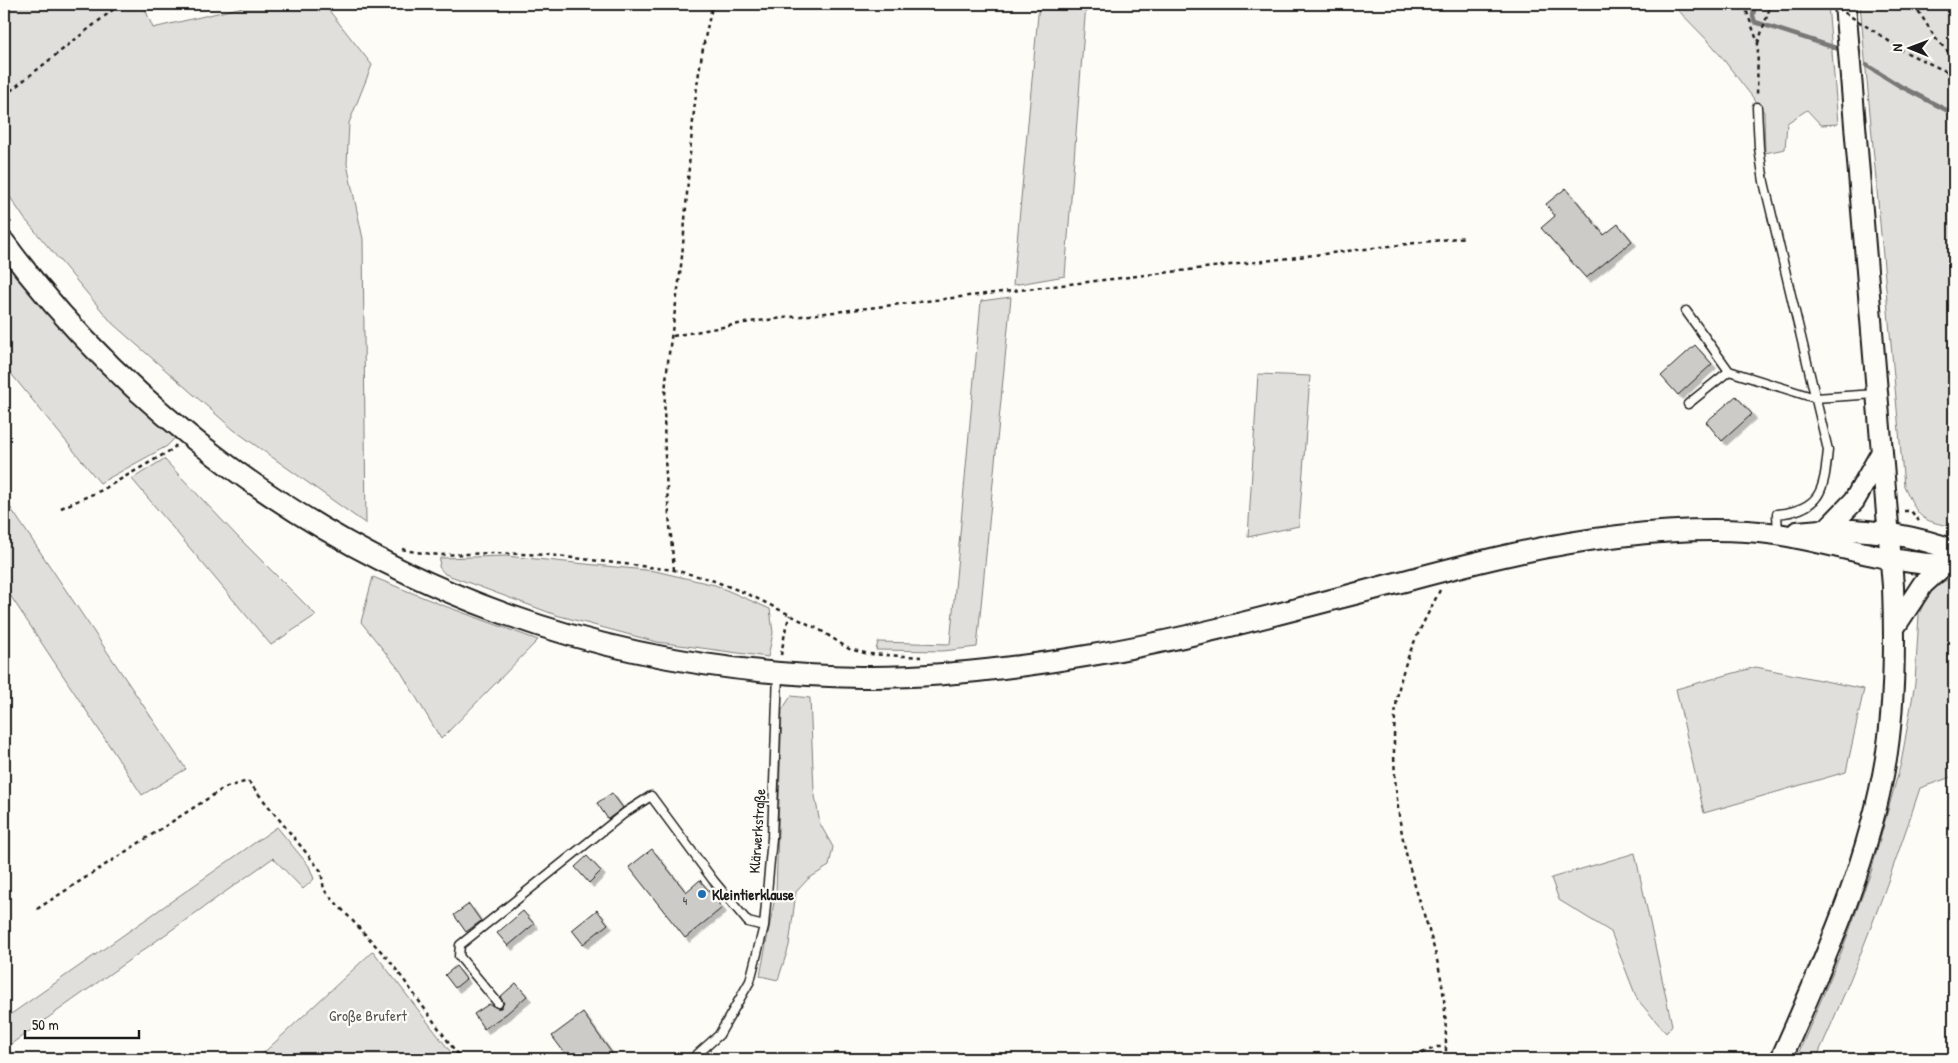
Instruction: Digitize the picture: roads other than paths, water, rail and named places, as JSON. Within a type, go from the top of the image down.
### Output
[{"type":"street","points":[[1781,1059],[1850,893],[1872,818],[1887,753],[1893,689],[1894,628],[1889,534],[1845,4]]},
{"type":"street","points":[[10,237],[21,266],[69,322],[112,366],[187,433],[252,483],[336,535],[386,562],[507,614],[635,651],[700,664],[778,673],[860,677],[933,675],[1034,664],[1188,636],[1522,551],[1575,541],[1624,535],[1703,530],[1778,534],[1890,558],[1951,560]]},
{"type":"street","points":[[1827,528],[1854,501],[1882,452]]},
{"type":"street","points":[[1778,534],[1827,528],[1857,529],[1889,534],[1951,560]]},
{"type":"street","points":[[1894,628],[1923,584],[1951,560]]},
{"type":"lane","points":[[1757,107],[1764,182],[1828,450],[1825,476],[1819,492],[1812,503],[1803,510],[1778,514],[1778,534]]},
{"type":"lane","points":[[1686,311],[1729,371],[1815,398],[1877,394]]},
{"type":"lane","points":[[1688,404],[1729,371]]},
{"type":"lane","name":"Klärwerkstraße","points":[[692,1059],[719,1035],[750,981],[764,926],[772,838],[778,673]]},
{"type":"lane","points":[[498,1003],[459,956],[460,945],[618,818],[651,796],[713,880],[748,922],[764,926]]},
{"type":"waterway","points":[[1755,4],[1753,16],[1755,22],[1839,49]]},
{"type":"waterway","points":[[1866,65],[1900,86],[1954,114]]},
{"type":"place","name":"Kleintierklause","points":[[702,894]]},
{"type":"park label","name":"Große Brufert","points":[[368,1015]]}]
